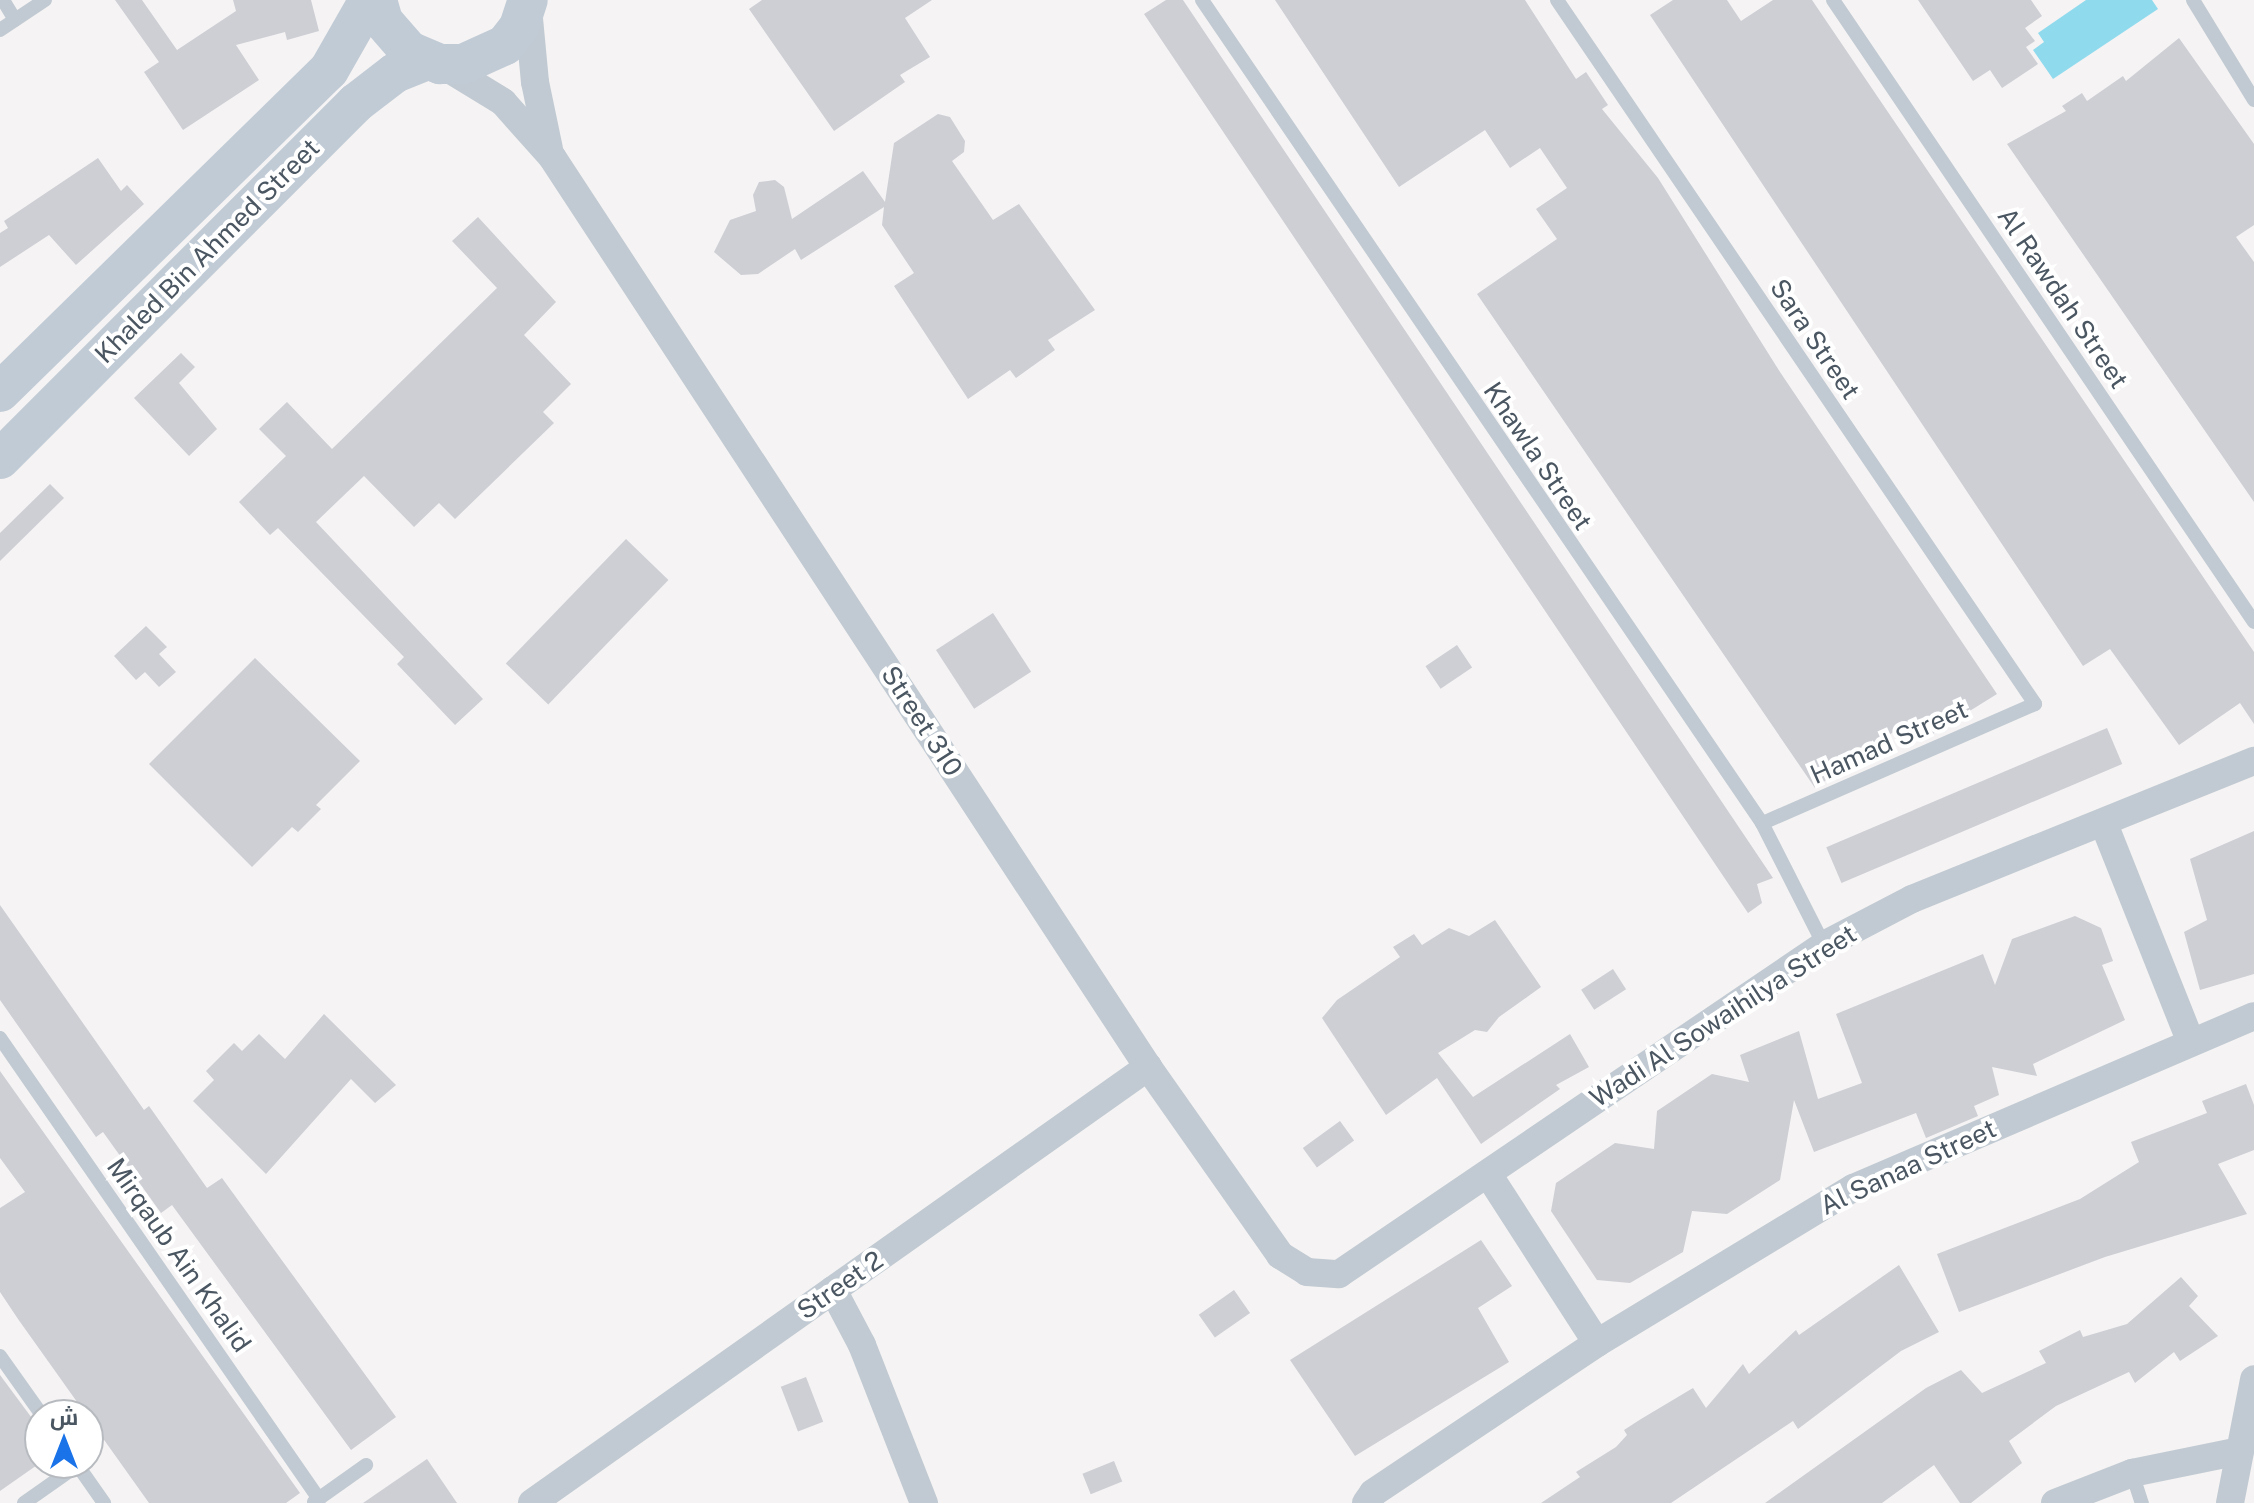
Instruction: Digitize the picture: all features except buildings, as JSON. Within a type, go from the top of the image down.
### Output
[{"type":"main road","name":"Khaled Bin Ahmed Street","points":[[0,392],[329,70],[369,0]]},
{"type":"main road","points":[[377,0],[394,38],[433,62]]},
{"type":"main road","name":"Khaled Bin Ahmed Street","points":[[0,459],[356,103],[395,73],[433,62],[485,58],[512,36],[528,3]]},
{"type":"street","name":"Street 310","points":[[528,3],[535,82],[552,157]]},
{"type":"street","name":"Street 310","points":[[433,62],[503,102],[552,157],[1148,1067],[1280,1255],[1307,1272]]},
{"type":"street","name":"Wadi Al Sowaihilya Street","points":[[1307,1272],[1339,1274],[1824,945],[1912,899],[2254,761]]},
{"type":"street","points":[[2104,824],[2190,1040]]},
{"type":"street","name":"Al Sanaa Street","points":[[1366,1503],[1373,1493],[1597,1343],[1853,1188],[2190,1040],[2254,1016]]},
{"type":"street","name":"Street 2","points":[[532,1503],[1148,1067]]},
{"type":"street","points":[[1488,1174],[1597,1343]]},
{"type":"street","points":[[833,1290],[862,1345],[924,1503]]},
{"type":"street","points":[[2230,1503],[2254,1379]]},
{"type":"street","points":[[2055,1503],[2132,1473],[2240,1451]]},
{"type":"lane","points":[[3,0],[15,20]]},
{"type":"lane","points":[[0,30],[45,0]]},
{"type":"lane","name":"Khawla Street","points":[[1202,0],[1762,823],[1824,945]]},
{"type":"lane","name":"Sara Street","points":[[1557,0],[2035,704]]},
{"type":"lane","name":"Al Rawdah Street","points":[[1833,0],[2254,622]]},
{"type":"lane","points":[[2193,0],[2254,100]]},
{"type":"lane","name":"Hamad Street","points":[[1762,823],[2035,704]]},
{"type":"lane","name":"Mirqaub Ain Khalid","points":[[0,1038],[316,1501]]},
{"type":"lane","points":[[0,1356],[31,1399]]},
{"type":"lane","points":[[316,1501],[366,1465]]},
{"type":"lane","points":[[2132,1473],[2142,1503]]},
{"type":"lane","points":[[24,1503],[57,1479]]},
{"type":"lane","points":[[87,1479],[104,1503]]},
{"type":"water","points":[[2086,0],[2152,0],[2158,9],[2053,79],[2033,50],[2044,42],[2038,33]]}]
